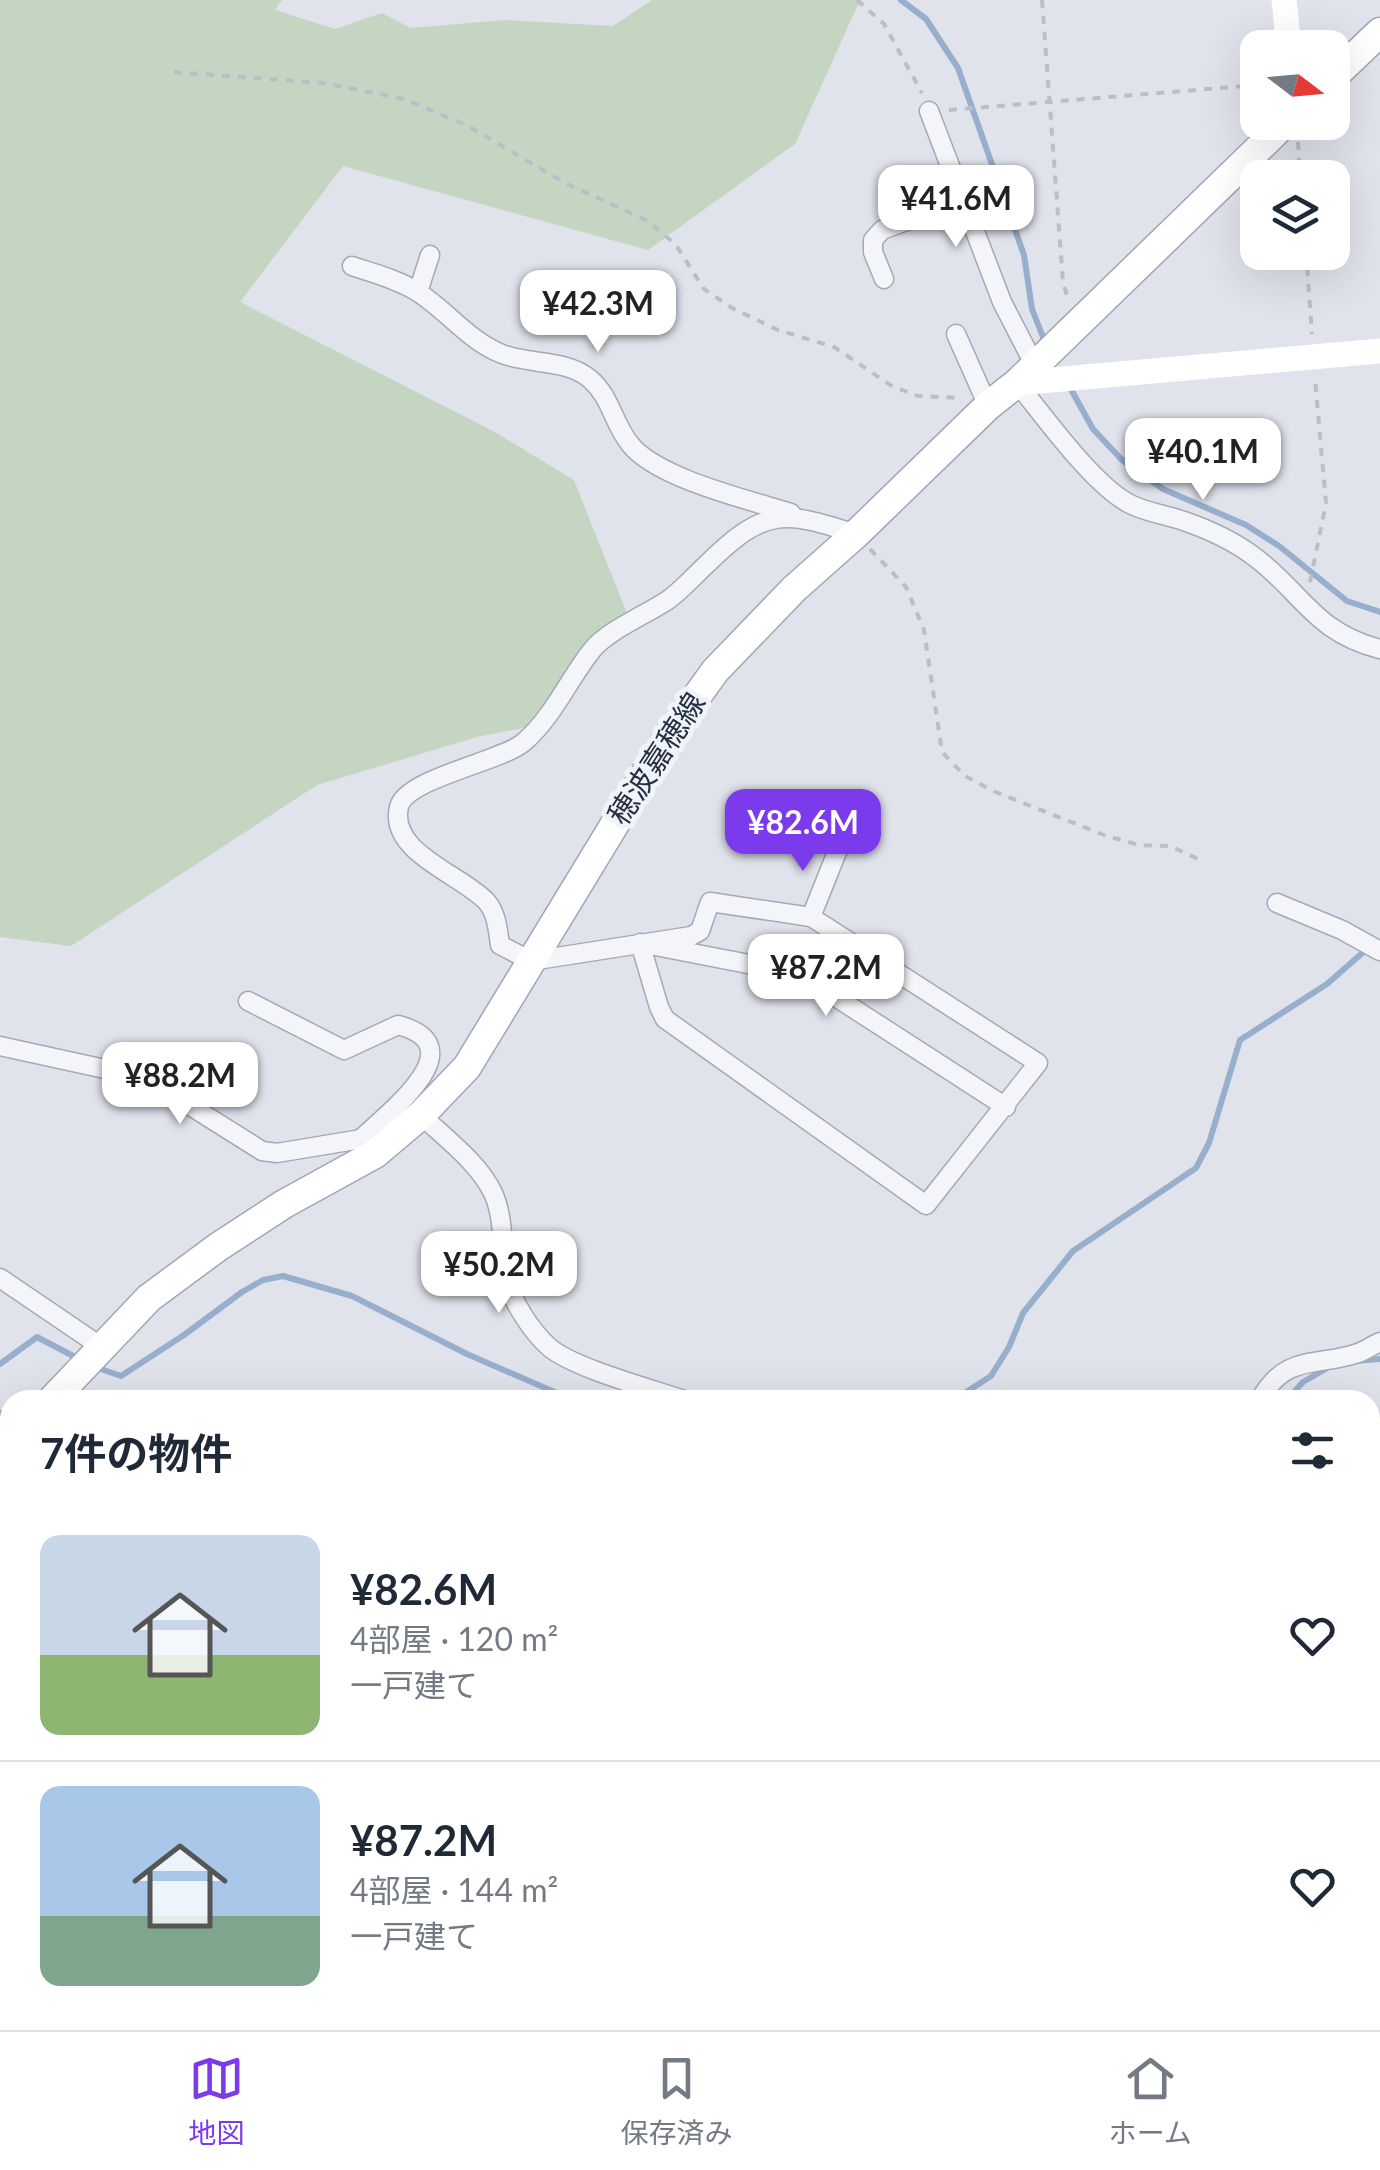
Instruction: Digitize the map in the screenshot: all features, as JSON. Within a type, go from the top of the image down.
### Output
[{"type":"main road","points":[[1350,61],[1380,32]]},
{"type":"main road","name":"穂波嘉穂線","points":[[62,1390],[149,1298],[218,1246],[368,1146],[422,1115],[467,1067],[669,736],[715,672],[794,589],[856,534],[984,400],[1026,374],[1283,140]]},
{"type":"street","points":[[1284,0],[1286,30]]},
{"type":"street","points":[[929,111],[1026,374],[1093,473],[1129,504],[1185,521],[1236,545],[1255,557],[1329,628],[1352,641],[1380,649]]},
{"type":"street","points":[[884,279],[873,240],[882,230],[964,200]]},
{"type":"street","points":[[418,292],[430,255]]},
{"type":"street","points":[[352,266],[418,292],[482,345],[506,356],[568,368],[588,377],[608,398],[631,446],[660,467],[697,483],[856,534]]},
{"type":"street","points":[[956,334],[984,400]]},
{"type":"street","points":[[1026,374],[1380,352]]},
{"type":"street","points":[[640,943],[658,1007],[666,1018],[926,1205],[1038,1063],[811,917],[710,902],[700,930],[691,936],[640,943],[531,961],[500,945],[496,920],[487,902],[410,847],[397,811],[402,800],[418,788],[523,744],[561,697],[594,646],[672,597],[735,536],[770,519],[805,518]]},
{"type":"street","points":[[811,917],[839,848]]},
{"type":"street","points":[[1277,903],[1380,951]]},
{"type":"street","points":[[640,943],[800,974],[1006,1108]]},
{"type":"street","points":[[0,1046],[146,1078],[262,1150],[277,1154],[368,1146],[427,1074],[431,1059],[426,1044],[413,1029],[398,1025],[344,1050],[248,1001]]},
{"type":"street","points":[[422,1115],[471,1163],[493,1192],[507,1280],[528,1322],[551,1349],[655,1390]]},
{"type":"street","points":[[0,1278],[102,1348]]},
{"type":"street","points":[[1265,1390],[1287,1369],[1313,1360],[1357,1354],[1380,1342]]},
{"type":"path","points":[[857,0],[884,24],[917,80],[929,111],[1240,86]]},
{"type":"path","points":[[1042,0],[1063,282],[1071,310],[1081,321]]},
{"type":"path","points":[[174,72],[324,83],[404,98],[466,124],[567,184],[648,222],[676,245],[704,289],[732,308],[778,330],[834,348],[892,386],[918,396],[984,400]]},
{"type":"path","points":[[1304,606],[1326,503],[1307,270]]},
{"type":"path","points":[[856,534],[906,587],[924,630],[942,752],[964,776],[993,792],[1104,835],[1139,845],[1170,846],[1198,858]]},
{"type":"green space","points":[[0,0],[282,0],[275,10],[335,29],[382,13],[411,28],[505,20],[613,26],[652,0],[860,0],[795,144],[648,250],[343,166],[240,302],[493,431],[574,480],[628,616],[574,694],[538,725],[477,737],[317,785],[71,946],[0,937]]},
{"type":"waterway","points":[[901,0],[926,19],[958,68],[1024,255],[1032,309],[1045,342]]},
{"type":"waterway","points":[[1068,384],[1093,429],[1122,460],[1163,489],[1246,525],[1279,546],[1347,601],[1380,612]]},
{"type":"waterway","points":[[969,1390],[991,1376],[1023,1313],[1073,1251],[1196,1168],[1209,1143],[1240,1040],[1327,984],[1368,948]]},
{"type":"waterway","points":[[95,1367],[121,1376],[242,1292],[263,1280],[283,1276],[352,1296],[467,1354],[550,1390]]},
{"type":"waterway","points":[[0,1364],[37,1337],[79,1359]]},
{"type":"waterway","points":[[1355,1361],[1380,1359]]},
{"type":"waterway","points":[[1296,1390],[1329,1367]]}]
